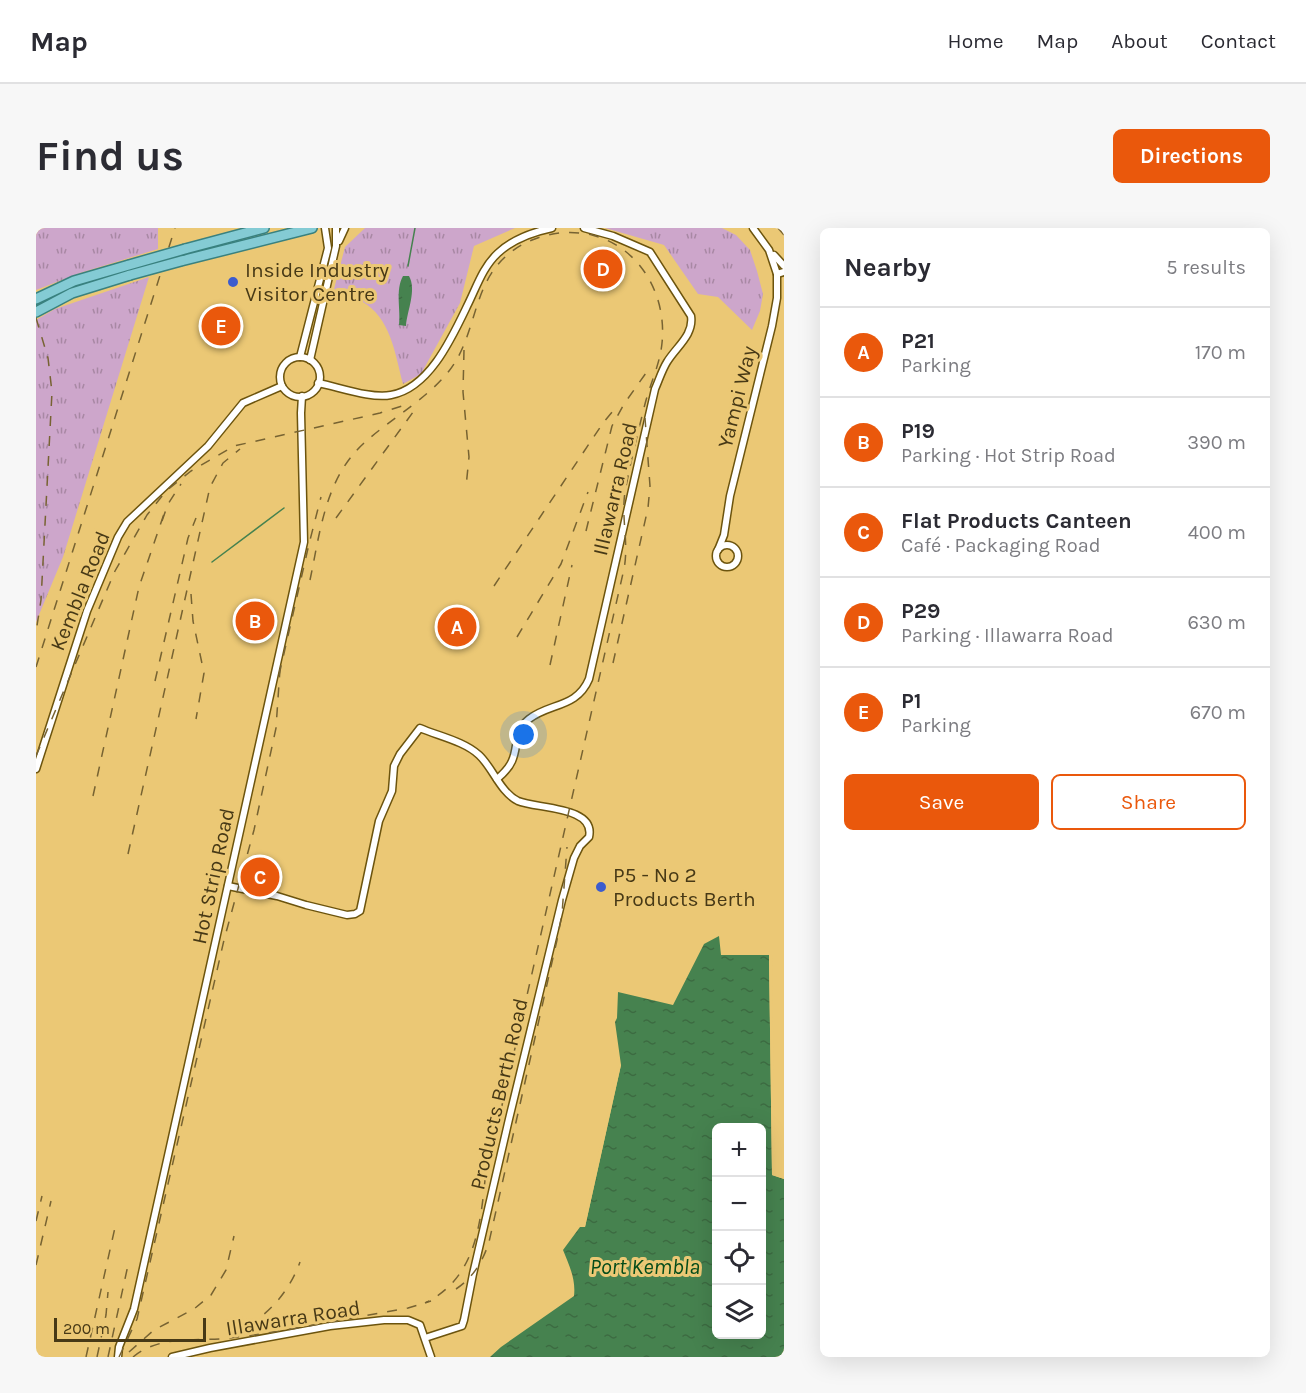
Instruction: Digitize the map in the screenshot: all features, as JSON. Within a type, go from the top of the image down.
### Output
[{"type":"main road","points":[[38,297],[74,281],[264,228]]},
{"type":"main road","points":[[36,312],[88,287],[312,228]]},
{"type":"street","points":[[300,357],[328,245],[325,228]]},
{"type":"street","points":[[310,360],[336,246],[336,228]]},
{"type":"street","points":[[336,246],[345,228]]},
{"type":"street","points":[[318,383],[385,396],[398,393],[419,382],[429,373],[450,338],[484,270],[493,258],[513,242],[527,235],[552,228]]},
{"type":"street","name":"Illawarra Road","points":[[497,779],[506,771],[512,760],[519,729],[530,718],[574,699],[584,690],[589,679],[655,389],[666,362],[692,325],[691,316],[651,253],[613,236],[584,228]]},
{"type":"street","points":[[753,229],[784,266]]},
{"type":"street","points":[[766,245],[780,273]]},
{"type":"street","name":"Yampi Way","points":[[718,550],[776,304],[780,273]]},
{"type":"street","points":[[776,304],[784,285]]},
{"type":"street","points":[[315,300],[324,300]]},
{"type":"street","points":[[300,357],[310,360],[318,369],[318,383],[313,392],[302,396],[289,393],[282,386],[280,378],[283,367],[289,360],[300,357]]},
{"type":"street","name":"Kembla Road","points":[[36,769],[87,611],[118,537],[127,522],[208,446],[243,403],[282,386]]},
{"type":"street","name":"Hot Strip Road","points":[[118,1357],[119,1347],[134,1309],[304,542],[302,396]]},
{"type":"street","points":[[725,527],[728,539],[736,549],[738,554],[737,561],[733,566],[727,567],[717,562],[718,550],[726,545],[736,549]]},
{"type":"street","points":[[228,886],[337,912],[355,914],[360,911],[380,821],[392,791],[397,760],[420,728],[467,747],[479,755],[497,779]]},
{"type":"street","name":"Products Berth Road","points":[[425,1338],[457,1329],[462,1326],[464,1320],[562,900],[577,853],[589,837],[589,825],[581,816],[519,801],[497,779]]},
{"type":"street","name":"Illawarra Road","points":[[172,1357],[330,1326],[408,1320],[420,1325],[425,1338]]},
{"type":"street","points":[[425,1338],[431,1357]]},
{"type":"green space","points":[[36,228],[158,228],[158,249],[80,273],[36,290]]},
{"type":"green space","points":[[365,228],[515,228],[474,246],[460,303],[421,374],[403,384],[390,337],[379,316],[361,301],[333,293],[345,247]]},
{"type":"green space","points":[[605,228],[722,228],[736,235],[750,250],[763,294],[760,311],[752,330],[718,297],[698,294],[664,245]]},
{"type":"green space","points":[[149,277],[63,557],[36,622],[36,320],[55,309]]},
{"type":"water","points":[[403,276],[409,276],[412,288],[406,326],[399,325],[399,294]]},
{"type":"water","name":"Port Kembla","points":[[719,936],[721,955],[769,955],[772,1175],[784,1179],[784,1357],[490,1357],[574,1296],[573,1278],[563,1250],[580,1227],[585,1227],[621,1065],[615,1022],[618,992],[673,1005],[704,944]]},
{"type":"pier","points":[[769,955],[772,955],[775,1173],[784,1176],[784,1179],[772,1175]]},
{"type":"pier","points":[[618,1064],[621,1065],[585,1227],[580,1227],[576,1226],[583,1224]]},
{"type":"waterway","points":[[408,266],[415,228]]},
{"type":"waterway","points":[[212,562],[284,508]]},
{"type":"railway","points":[[36,667],[175,228]]},
{"type":"railway","points":[[778,228],[784,235]]},
{"type":"railway","points":[[310,580],[326,508],[340,473],[363,444],[430,391],[449,371],[458,358],[486,284],[504,258],[513,250],[534,239],[557,233],[580,233],[609,241],[624,250],[637,262],[655,291],[660,308],[662,343],[641,418],[625,492],[624,569],[485,1180],[477,1234],[472,1251],[454,1281],[425,1303]]},
{"type":"railway","points":[[36,318],[48,358],[52,392],[41,600],[36,632]]},
{"type":"railway","points":[[464,350],[463,392],[469,457],[466,487]]},
{"type":"railway","points":[[586,531],[612,426],[624,404],[651,366]]},
{"type":"railway","points":[[36,756],[115,571],[147,515],[166,491],[191,471],[234,446],[380,413],[405,405]]},
{"type":"railway","points":[[336,518],[416,408]]},
{"type":"railway","points":[[494,586],[613,411]]},
{"type":"railway","points":[[613,663],[648,508],[650,486],[645,418]]},
{"type":"railway","points":[[128,854],[210,487],[223,463],[240,449]]},
{"type":"railway","points":[[162,521],[168,504],[181,484]]},
{"type":"railway","points":[[517,637],[561,564],[588,492]]},
{"type":"railway","points":[[279,675],[321,497]]},
{"type":"railway","points":[[93,796],[139,587],[164,514]]},
{"type":"railway","points":[[155,681],[188,538],[196,518]]},
{"type":"railway","points":[[550,665],[572,565]]},
{"type":"railway","points":[[191,594],[193,621],[204,673],[196,719]]},
{"type":"railway","points":[[119,1357],[137,1319],[224,940],[254,830],[276,728],[280,669]]},
{"type":"railway","points":[[456,1289],[477,1268],[489,1242],[557,940],[562,914],[567,847]]},
{"type":"railway","points":[[36,1221],[42,1196]]},
{"type":"railway","points":[[36,1265],[51,1201]]},
{"type":"railway","points":[[86,1357],[116,1223]]},
{"type":"railway","points":[[129,1352],[154,1330],[194,1309],[211,1295],[226,1270],[234,1236]]},
{"type":"railway","points":[[230,1334],[253,1322],[273,1306],[289,1285],[300,1262]]},
{"type":"railway","points":[[108,1357],[128,1265]]},
{"type":"railway","points":[[97,1357],[106,1315],[108,1292]]},
{"type":"railway","points":[[133,1357],[155,1345],[167,1342],[230,1338],[275,1332],[408,1308],[431,1301]]},
{"type":"place","name":"P29","points":[[603,269]]},
{"type":"place","name":"Inside Industry Visitor Centre","points":[[233,282]]},
{"type":"place","name":"P1","points":[[221,326]]},
{"type":"place","name":"P19","points":[[255,621]]},
{"type":"place","name":"P21","points":[[457,627]]},
{"type":"place","name":"Flat Products Canteen","points":[[260,877]]},
{"type":"place","name":"P5 - No 2 Products Berth","points":[[601,887]]}]
